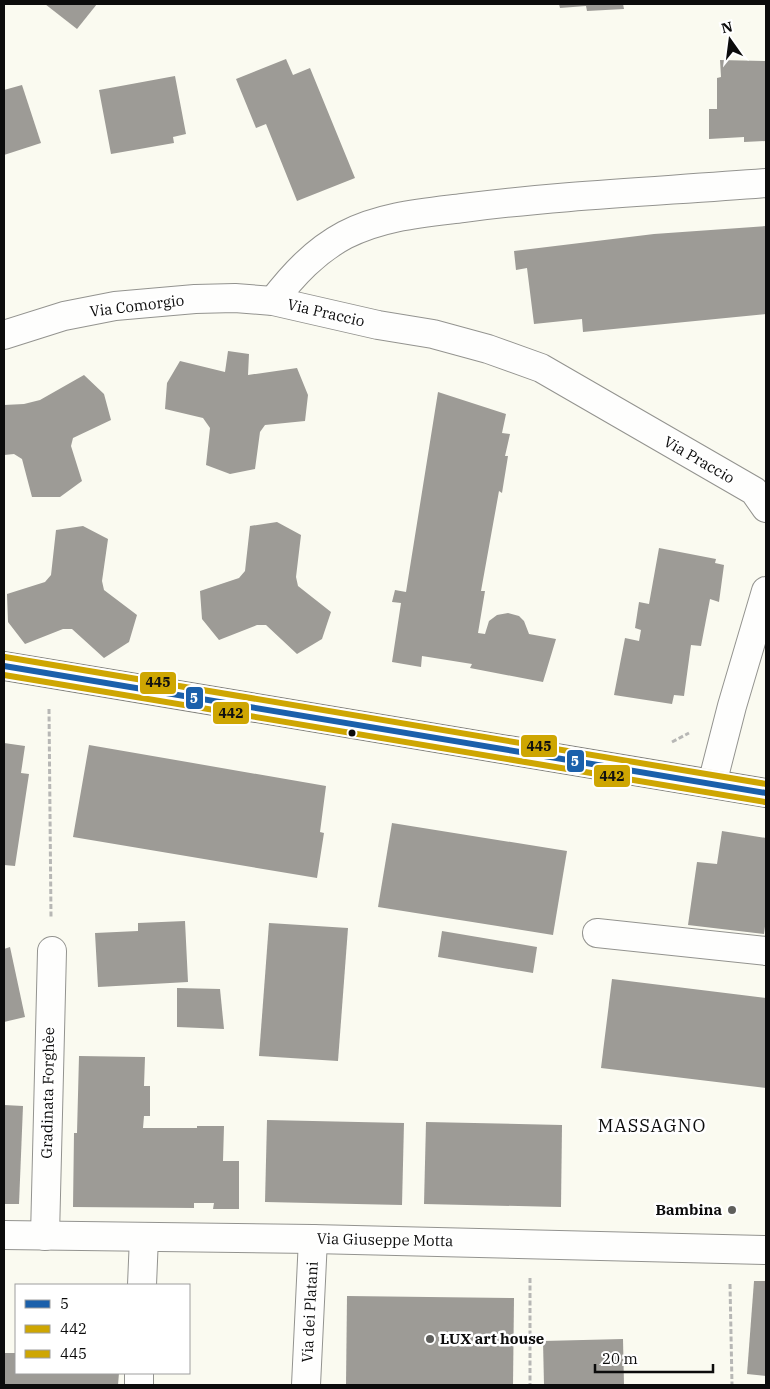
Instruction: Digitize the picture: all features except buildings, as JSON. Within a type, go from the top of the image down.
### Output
[{"type":"main road","points":[[4,666],[766,793]]},
{"type":"street","name":"Via Praccio","points":[[766,183],[500,203],[390,218],[346,235],[316,254],[292,277],[273,301],[378,325],[433,334],[488,349],[541,368],[754,491],[766,508]]},
{"type":"street","name":"Via Comorgio","points":[[4,335],[64,316],[115,306],[234,298],[273,301]]},
{"type":"street","points":[[712,784],[766,591]]},
{"type":"street","points":[[597,932],[766,951]]},
{"type":"street","name":"Gradinata Forghèe","points":[[45,1236],[52,951]]},
{"type":"street","name":"Via Giuseppe Motta","points":[[4,1234],[766,1250]]},
{"type":"street","points":[[142,1284],[144,1237]]},
{"type":"street","name":"Via dei Platani","points":[[306,1385],[313,1239]]},
{"type":"path","points":[[52,951],[49,706],[54,674]]},
{"type":"path","points":[[663,742],[672,742],[692,731],[705,712],[729,718]]},
{"type":"path","points":[[530,1273],[530,1385]]},
{"type":"path","points":[[730,1277],[732,1385]]},
{"type":"transit line","name":"445","points":[[5,657],[766,784]]},
{"type":"transit line","name":"5","points":[[4,666],[766,793]]},
{"type":"transit line","name":"442","points":[[4,675],[765,802]]},
{"type":"place","name":"Bambina","points":[[732,1210]]},
{"type":"place","name":"LUX art house","points":[[430,1339]]},
{"type":"district","name":"MASSAGNO","points":[[652,1126]]}]
